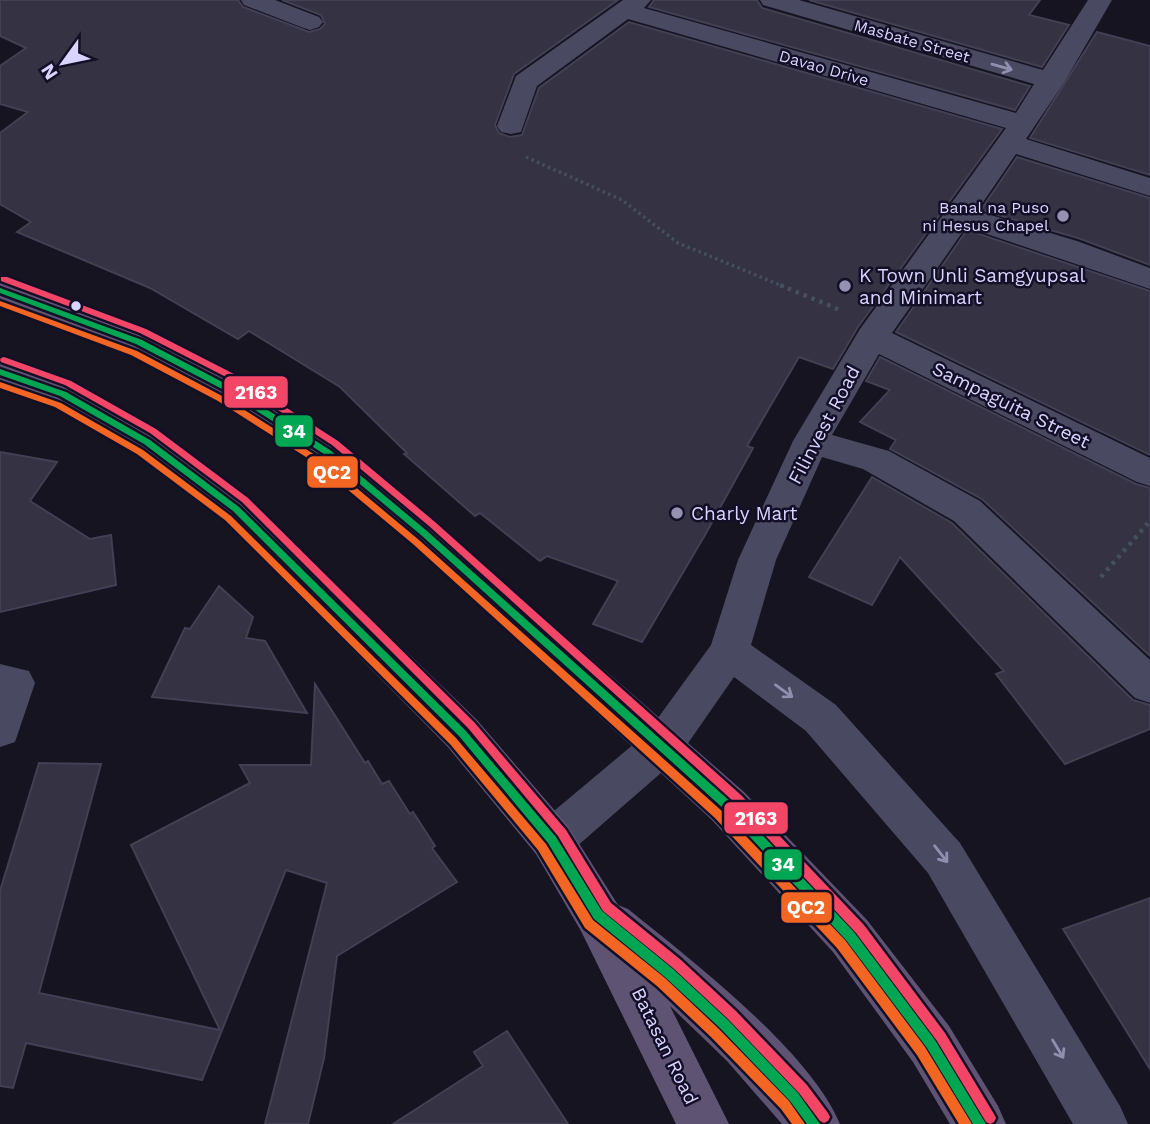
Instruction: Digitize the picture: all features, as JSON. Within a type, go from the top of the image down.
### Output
[{"type":"main road","points":[[0,290],[139,342],[227,388],[327,452],[424,533],[728,806],[850,936],[931,1044],[980,1124]]},
{"type":"main road","name":"Batasan Road","points":[[0,372],[63,394],[147,442],[236,509],[462,733],[552,840],[598,915],[703,1124]]},
{"type":"main road","points":[[598,915],[669,973],[724,1024],[794,1097],[814,1124]]},
{"type":"street","points":[[253,0],[310,22]]},
{"type":"street","name":"Masbate Street","points":[[772,0],[1052,81]]},
{"type":"street","name":"Filinvest Road","points":[[552,840],[662,746],[729,651],[757,560],[811,442],[876,331],[1052,81],[1100,0]]},
{"type":"street","points":[[511,126],[525,82],[632,6]]},
{"type":"street","name":"Davao Drive","points":[[632,6],[1016,134],[1150,187]]},
{"type":"street","points":[[960,215],[1066,248],[1150,279]]},
{"type":"street","name":"Sampaguita Street","points":[[876,331],[1150,473]]},
{"type":"street","points":[[811,442],[876,460],[967,511],[1150,686]]},
{"type":"street","points":[[729,651],[821,718],[944,858],[1102,1124]]},
{"type":"street","points":[[0,681],[14,682],[0,729]]},
{"type":"path","points":[[511,126],[506,148],[622,200],[678,243],[876,331]]},
{"type":"path","points":[[1073,610],[1150,521]]},
{"type":"building","points":[[0,0],[238,0],[243,7],[309,32],[320,29],[325,24],[321,15],[282,0],[618,0],[514,74],[495,125],[499,133],[510,137],[522,135],[539,88],[629,22],[1002,129],[858,327],[833,369],[799,357],[747,446],[753,448],[642,642],[593,624],[618,581],[547,556],[540,561],[480,513],[475,516],[404,454],[407,453],[340,387],[249,331],[238,339],[150,288],[17,232],[31,222],[0,204],[0,133],[28,112],[0,104],[0,66],[26,48],[0,36]]},
{"type":"building","points":[[654,0],[757,0],[762,8],[1030,86],[1015,110],[649,7]]},
{"type":"building","points":[[809,0],[1040,0],[1029,15],[1069,25],[1042,67]]},
{"type":"building","points":[[1097,32],[1150,46],[1150,175],[1030,138]]},
{"type":"building","points":[[1017,157],[1150,198],[1150,265],[1078,238],[981,210]]},
{"type":"building","points":[[967,230],[1150,291],[1150,455],[896,332]]},
{"type":"building","points":[[880,357],[1136,484],[1150,488],[1150,656],[982,499],[890,449],[896,440],[860,422],[890,390],[866,381]]},
{"type":"building","points":[[0,452],[57,462],[30,501],[90,539],[111,535],[116,585],[0,612]]},
{"type":"building","points":[[872,477],[952,523],[1133,700],[1150,705],[1150,729],[1065,764],[996,674],[1004,671],[900,557],[872,605],[809,577]]},
{"type":"building","points":[[219,586],[253,617],[246,638],[265,641],[307,713],[152,697],[185,628],[190,629]]},
{"type":"building","points":[[315,684],[365,763],[368,761],[382,784],[389,781],[410,814],[413,812],[435,846],[432,848],[457,882],[337,956],[324,1058],[308,1124],[265,1124],[327,883],[286,870],[202,1080],[26,1043],[13,1088],[0,1086],[0,891],[39,763],[101,764],[39,993],[220,1030],[131,845],[250,783],[240,765],[311,765]]},
{"type":"building","points":[[1150,898],[1150,1069],[1063,929]]},
{"type":"building","points":[[507,1031],[568,1124],[393,1124],[483,1066],[474,1052]]},
{"type":"transit line","name":"2163","points":[[4,279],[143,331],[233,377],[335,443],[432,524],[737,798],[860,929],[941,1037],[990,1118]]},
{"type":"transit line","name":"34","points":[[0,290],[139,342],[227,388],[327,452],[424,533],[728,806],[850,936],[931,1044],[980,1124]]},
{"type":"transit line","name":"QC2","points":[[0,303],[134,353],[221,399],[320,462],[416,542],[719,815],[841,944],[921,1051],[966,1124]]},
{"type":"transit line","name":"2163","points":[[4,360],[68,383],[153,431],[245,500],[471,725],[562,833],[607,907],[677,964],[732,1015],[803,1089],[824,1117]]},
{"type":"transit line","name":"34","points":[[0,372],[63,394],[147,442],[236,509],[462,733],[552,840],[598,915],[669,973],[724,1024],[794,1097],[814,1124]]},
{"type":"transit line","name":"QC2","points":[[0,385],[58,405],[140,452],[228,518],[453,741],[542,847],[589,924],[661,982],[715,1033],[785,1105],[799,1124]]},
{"type":"place","name":"Banal na Puso ni Hesus Chapel","points":[[1063,216]]},
{"type":"place","name":"K Town Unli Samgyupsal and Minimart","points":[[845,286]]},
{"type":"place","name":"Charly Mart","points":[[677,513]]}]
